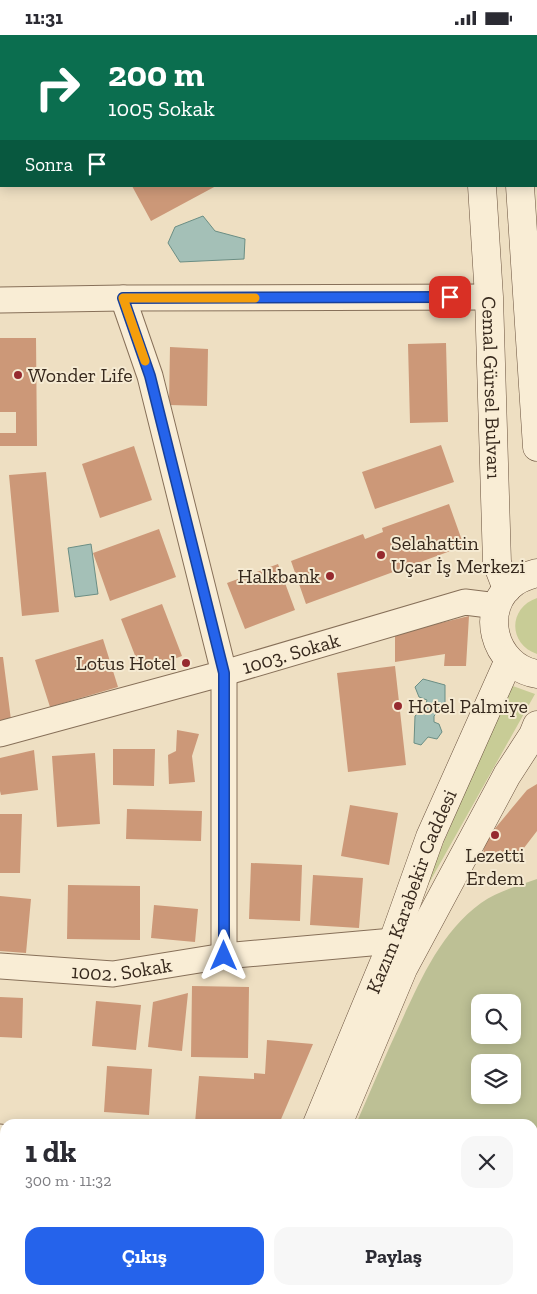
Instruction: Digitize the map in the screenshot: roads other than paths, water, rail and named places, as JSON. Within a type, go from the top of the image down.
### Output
[{"type":"main road","name":"Cemal Gürsel Bulvarı","points":[[482,187],[488,297],[497,563],[502,598]]},
{"type":"main road","name":"Cemal Gürsel Bulvarı","points":[[520,187],[537,447]]},
{"type":"main road","points":[[537,573],[515,582],[502,598],[494,622],[494,634],[509,660],[518,667],[537,674]]},
{"type":"main road","name":"Kazım Karabekir Caddesi","points":[[319,1119],[393,941],[430,837],[509,660]]},
{"type":"main road","name":"Kazım Karabekir Caddesi","points":[[340,1119],[403,969],[507,775],[536,733]]},
{"type":"street","points":[[0,300],[488,297]]},
{"type":"street","points":[[123,298],[150,376],[224,673],[224,956]]},
{"type":"street","name":"1003. Sokak","points":[[0,734],[224,673],[465,602],[502,598]]},
{"type":"street","name":"1002. Sokak","points":[[0,966],[113,974],[224,956],[393,941]]},
{"type":"water","points":[[203,216],[215,231],[245,239],[244,259],[180,262],[168,243],[175,227]]},
{"type":"water","points":[[91,544],[98,594],[75,597],[68,548]]},
{"type":"water","points":[[423,679],[445,685],[445,705],[434,716],[434,722],[439,724],[442,732],[437,739],[428,737],[421,745],[414,743],[415,716],[425,707],[427,700],[419,697],[415,687]]},
{"type":"place","name":"Wonder Life","points":[[18,375]]},
{"type":"place","name":"Selahattin Uçar İş Merkezi","points":[[381,555]]},
{"type":"place","name":"Halkbank","points":[[330,576]]},
{"type":"place","name":"Lotus Hotel","points":[[186,663]]},
{"type":"place","name":"Hotel Palmiye","points":[[398,706]]},
{"type":"place","name":"Lezetti Erdem","points":[[495,835]]}]
